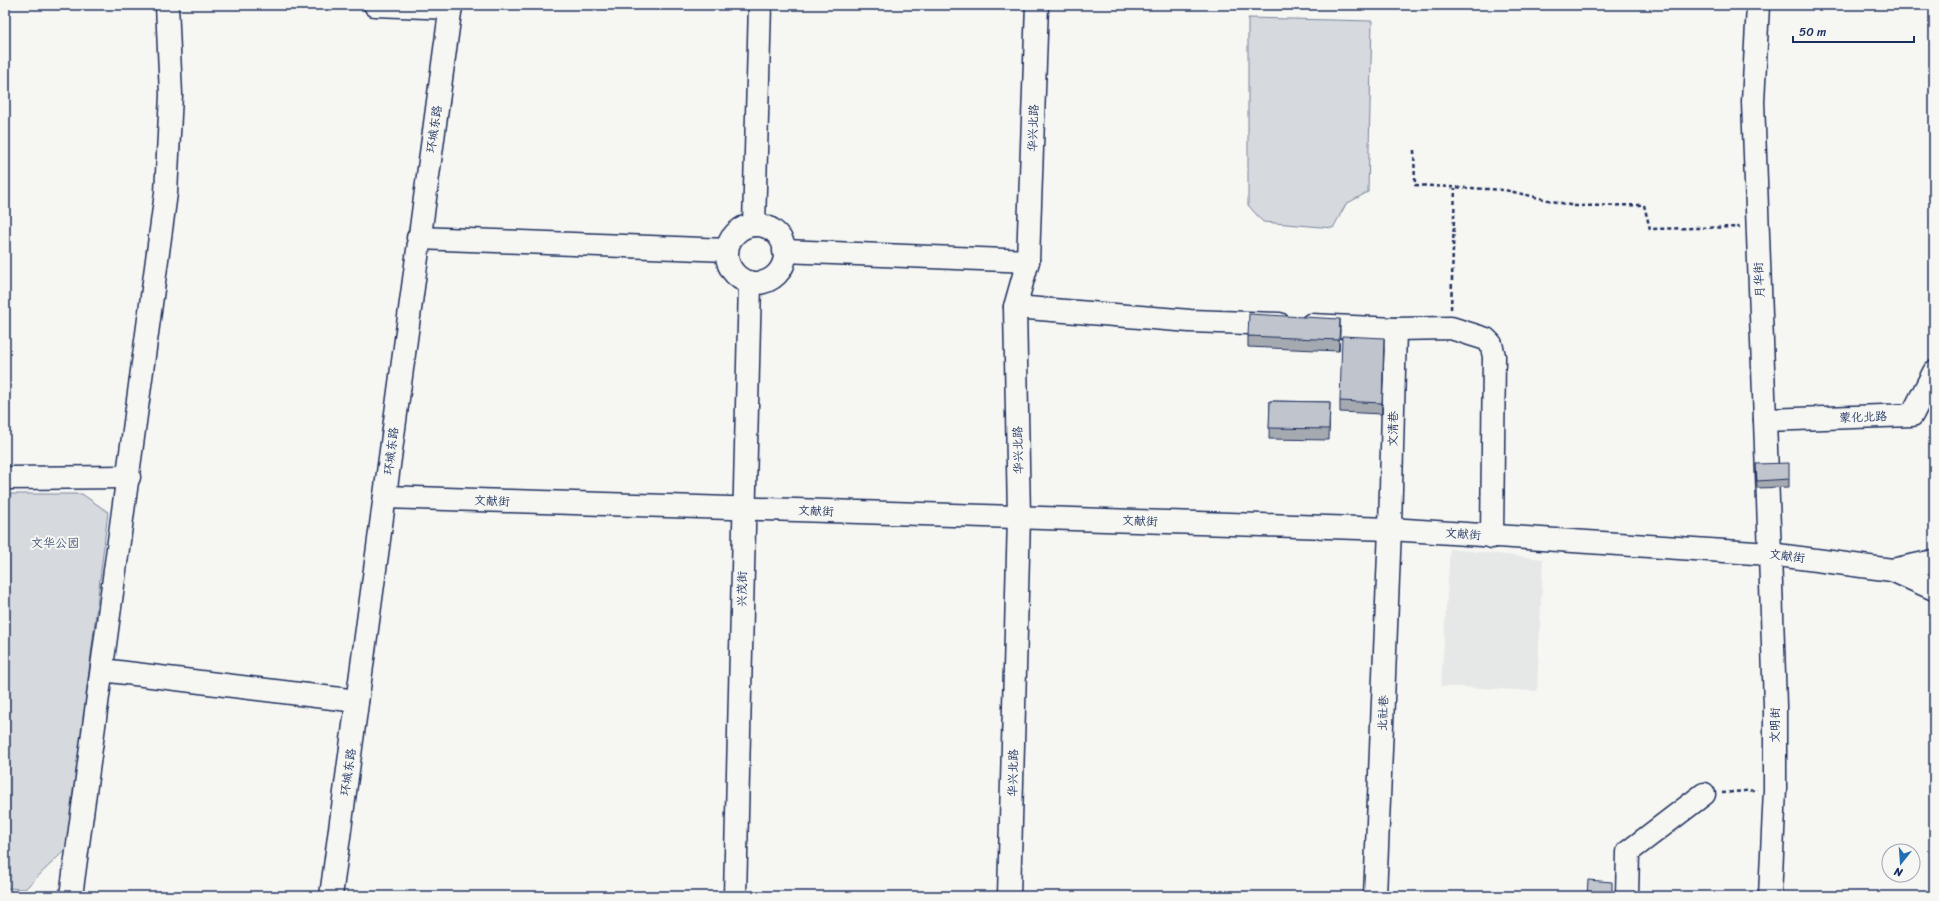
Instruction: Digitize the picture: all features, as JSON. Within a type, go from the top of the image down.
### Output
[{"type":"street","points":[[71,896],[166,192],[171,95],[167,5]]},
{"type":"street","points":[[375,5],[451,6]]},
{"type":"street","points":[[754,226],[760,5]]},
{"type":"street","name":"华兴北路","points":[[1009,896],[1019,517],[1015,307],[1028,261],[1037,5]]},
{"type":"street","name":"月华街","points":[[1758,5],[1753,102],[1770,554]]},
{"type":"street","name":"环城东路","points":[[331,896],[386,498],[418,238],[451,6]]},
{"type":"street","points":[[754,226],[771,230],[778,235],[784,251],[781,268],[776,275],[759,283],[750,283],[742,280],[730,267],[727,258],[727,250],[734,236],[740,230],[754,226]]},
{"type":"street","points":[[418,238],[727,250]]},
{"type":"street","points":[[784,251],[1028,261]]},
{"type":"street","name":"兴茂街","points":[[735,896],[750,283]]},
{"type":"street","points":[[1015,307],[1190,321],[1395,329],[1451,328],[1486,339],[1491,344],[1494,356],[1492,536]]},
{"type":"street","name":"文清巷","points":[[1390,529],[1395,329]]},
{"type":"street","name":"蒙化北路","points":[[1765,420],[1912,415],[1934,372]]},
{"type":"street","points":[[5,478],[128,477]]},
{"type":"street","name":"文献街","points":[[386,498],[1390,529],[1770,554],[1892,570],[1934,589]]},
{"type":"street","name":"北社巷","points":[[1375,896],[1390,529]]},
{"type":"street","name":"文明街","points":[[1770,554],[1775,706],[1775,789],[1770,896]]},
{"type":"street","name":"文献街","points":[[1892,570],[1934,561]]},
{"type":"street","points":[[102,670],[357,701]]},
{"type":"street","points":[[1627,896],[1628,852],[1704,794]]},
{"type":"path","points":[[1414,150],[1415,185],[1505,190],[1574,206],[1644,205],[1650,229],[1757,227]]},
{"type":"path","points":[[1451,328],[1455,188]]},
{"type":"path","points":[[1704,794],[1775,789]]},
{"type":"shaded area","points":[[1450,549],[1543,559],[1537,691],[1441,686]]},
{"type":"green space","points":[[1248,18],[1372,21],[1368,192],[1346,204],[1333,228],[1263,222],[1248,205]]},
{"type":"green space","name":"文华公园","points":[[5,494],[82,494],[108,512],[68,847],[25,889],[5,888]]},
{"type":"building","points":[[1249,314],[1340,319],[1339,340],[1248,336]]},
{"type":"building","points":[[1342,336],[1384,338],[1382,403],[1340,401]]},
{"type":"building","points":[[1270,401],[1330,402],[1329,429],[1269,428]]},
{"type":"building","points":[[1789,463],[1789,479],[1757,481],[1756,464]]},
{"type":"building","points":[[1588,880],[1612,882],[1612,896],[1587,896]]}]
